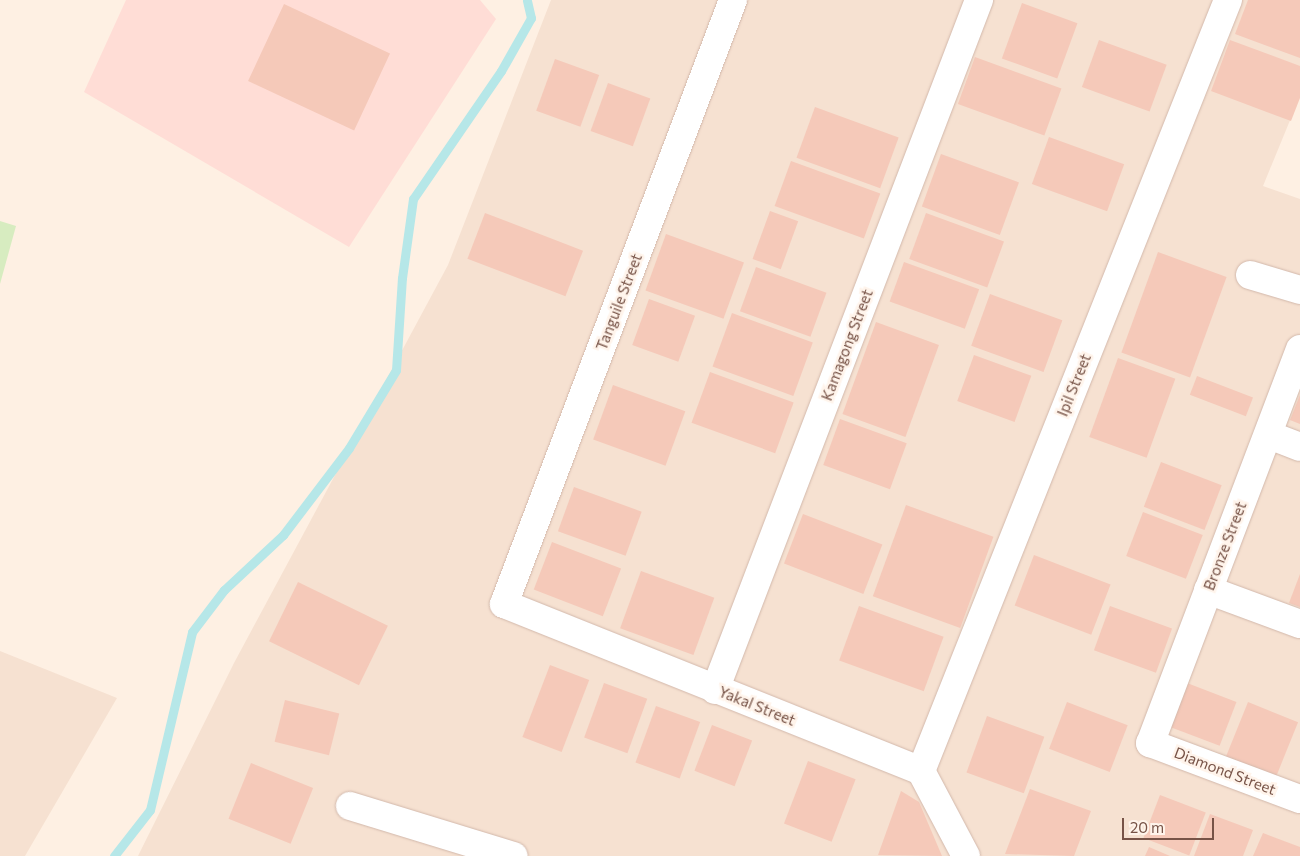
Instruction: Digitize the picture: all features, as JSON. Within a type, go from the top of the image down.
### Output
[{"type":"street","name":"Tanguile Street","points":[[504,604],[733,0]]},
{"type":"street","name":"Kamagong Street","points":[[715,690],[979,0]]},
{"type":"street","name":"Ipil Street","points":[[921,771],[1228,0]]},
{"type":"street","points":[[1250,275],[1300,290]]},
{"type":"street","name":"Bronze Street","points":[[1150,743],[1300,349]]},
{"type":"street","points":[[1268,434],[1300,447]]},
{"type":"street","points":[[1208,590],[1300,624]]},
{"type":"street","name":"Yakal Street","points":[[504,604],[921,771]]},
{"type":"street","name":"Diamond Street","points":[[1150,743],[1300,799]]},
{"type":"street","points":[[921,771],[966,856]]},
{"type":"street","points":[[350,806],[514,856]]},
{"type":"shaded area","points":[[126,0],[480,0],[496,19],[349,247],[84,92]]},
{"type":"shaded area","points":[[551,0],[1300,0],[1300,96],[1263,186],[1300,199],[1300,856],[138,856],[234,663],[448,265]]},
{"type":"shaded area","points":[[0,651],[117,698],[25,856],[0,856]]},
{"type":"green space","points":[[0,221],[16,226],[0,284]]},
{"type":"building","points":[[1248,0],[1300,0],[1300,58],[1235,34]]},
{"type":"building","points":[[1022,3],[1077,23],[1057,79],[1002,58]]},
{"type":"building","points":[[284,4],[390,53],[354,130],[248,81]]},
{"type":"building","points":[[1099,40],[1167,65],[1150,112],[1082,87]]},
{"type":"building","points":[[1230,40],[1300,66],[1300,98],[1291,121],[1211,91]]},
{"type":"building","points":[[975,57],[1061,88],[1044,135],[958,104]]},
{"type":"building","points":[[555,59],[599,75],[580,127],[536,111]]},
{"type":"building","points":[[608,83],[650,98],[633,146],[591,131]]},
{"type":"building","points":[[815,107],[899,137],[880,188],[797,158]]},
{"type":"building","points":[[1049,137],[1124,164],[1107,211],[1032,184]]},
{"type":"building","points":[[941,154],[1019,182],[1000,235],[922,207]]},
{"type":"building","points":[[791,161],[880,193],[864,239],[775,206]]},
{"type":"building","points":[[770,211],[798,221],[781,269],[753,259]]},
{"type":"building","points":[[485,213],[583,251],[565,296],[467,259]]},
{"type":"building","points":[[926,213],[1004,241],[987,287],[909,259]]},
{"type":"building","points":[[666,234],[744,262],[723,319],[645,290]]},
{"type":"building","points":[[1158,252],[1227,277],[1190,378],[1121,353]]},
{"type":"building","points":[[904,262],[979,289],[965,329],[890,301]]},
{"type":"building","points":[[756,267],[826,293],[810,337],[740,311]]},
{"type":"building","points":[[990,294],[1062,320],[1044,372],[971,346]]},
{"type":"building","points":[[649,299],[695,316],[678,362],[632,345]]},
{"type":"building","points":[[732,313],[813,342],[793,396],[713,367]]},
{"type":"building","points":[[876,322],[939,345],[905,437],[842,414]]},
{"type":"building","points":[[974,355],[1031,376],[1015,422],[957,401]]},
{"type":"building","points":[[1118,358],[1175,379],[1147,458],[1089,437]]},
{"type":"building","points":[[710,372],[794,402],[775,453],[692,423]]},
{"type":"building","points":[[1197,376],[1253,398],[1246,416],[1190,395]]},
{"type":"building","points":[[613,385],[685,411],[666,466],[593,440]]},
{"type":"building","points":[[1300,395],[1300,424],[1290,420]]},
{"type":"building","points":[[840,419],[907,443],[890,489],[823,465]]},
{"type":"building","points":[[1161,462],[1222,485],[1204,530],[1144,507]]},
{"type":"building","points":[[574,487],[642,512],[626,556],[558,531]]},
{"type":"building","points":[[906,505],[993,537],[960,628],[873,596]]},
{"type":"building","points":[[1143,512],[1203,535],[1186,579],[1126,556]]},
{"type":"building","points":[[803,514],[882,544],[863,594],[784,563]]},
{"type":"building","points":[[552,542],[621,569],[603,616],[534,590]]},
{"type":"building","points":[[1034,555],[1111,584],[1091,635],[1015,605]]},
{"type":"building","points":[[641,571],[714,598],[693,655],[620,628]]},
{"type":"building","points":[[1300,574],[1300,607],[1289,603]]},
{"type":"building","points":[[298,582],[388,626],[359,685],[269,641]]},
{"type":"building","points":[[859,606],[944,637],[924,691],[839,661]]},
{"type":"building","points":[[1110,606],[1172,629],[1156,673],[1094,650]]},
{"type":"building","points":[[550,665],[589,680],[562,752],[522,737]]},
{"type":"building","points":[[604,683],[647,699],[627,753],[584,738]]},
{"type":"building","points":[[1187,683],[1236,702],[1220,746],[1170,727]]},
{"type":"building","points":[[285,700],[339,714],[329,755],[275,742]]},
{"type":"building","points":[[1067,702],[1128,725],[1110,772],[1049,749]]},
{"type":"building","points":[[1248,702],[1298,722],[1274,781],[1224,760]]},
{"type":"building","points":[[656,706],[700,722],[680,778],[635,762]]},
{"type":"building","points":[[987,716],[1044,737],[1024,793],[966,772]]},
{"type":"building","points":[[712,725],[752,740],[735,786],[694,771]]},
{"type":"building","points":[[808,761],[856,779],[832,842],[784,824]]},
{"type":"building","points":[[251,763],[313,788],[291,844],[229,819]]},
{"type":"building","points":[[1030,789],[1091,811],[1074,856],[1005,854]]},
{"type":"building","points":[[901,791],[919,802],[942,856],[878,855]]},
{"type":"building","points":[[1160,795],[1206,813],[1189,856],[1144,838]]},
{"type":"building","points":[[1210,814],[1253,830],[1243,856],[1194,856]]},
{"type":"building","points":[[1263,833],[1300,847],[1300,856],[1253,856]]},
{"type":"building","points":[[1149,847],[1170,856],[1145,856]]},
{"type":"waterway","points":[[114,856],[150,810],[192,632],[224,590],[283,535],[349,448],[396,370],[402,278],[413,199],[501,71],[531,18],[527,0]]}]
